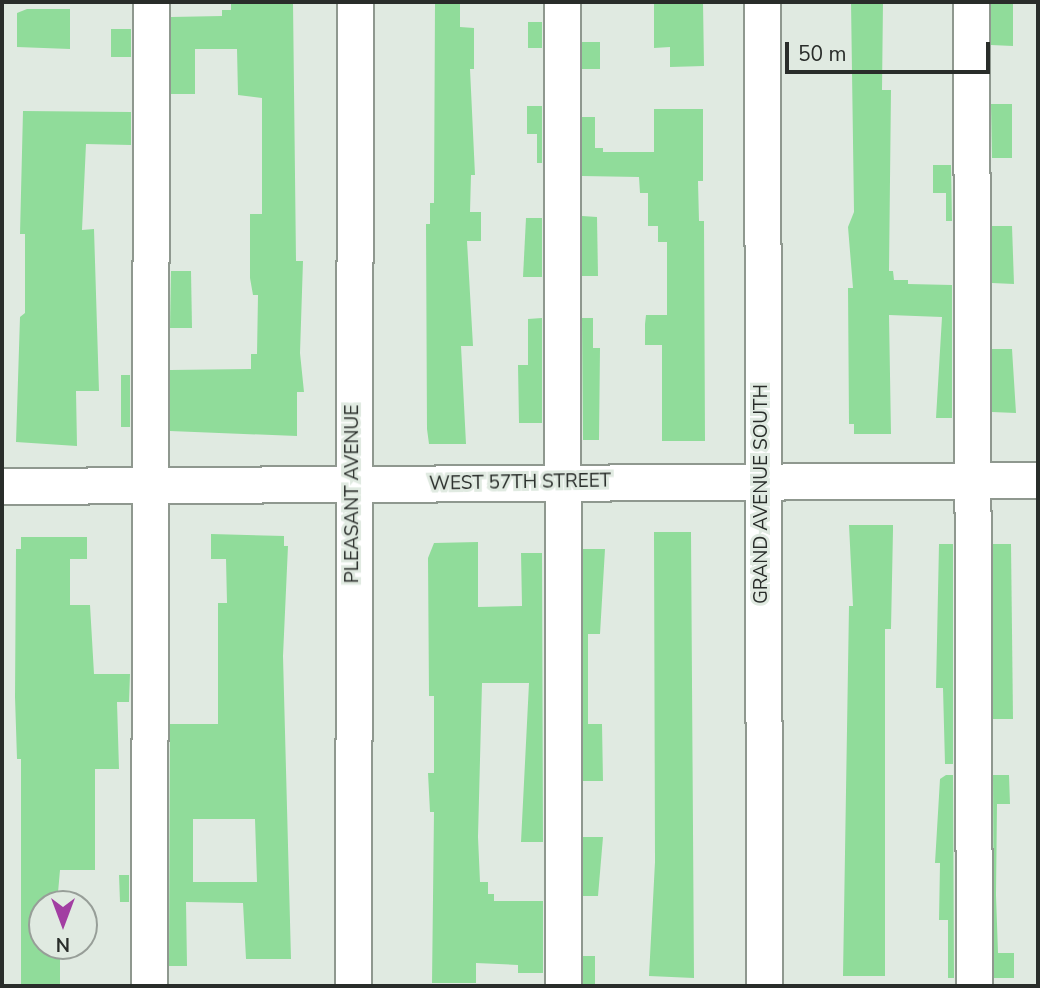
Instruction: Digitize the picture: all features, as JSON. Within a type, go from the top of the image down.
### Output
[{"type":"street","points":[[149,986],[151,2]]},
{"type":"street","name":"PLEASANT AVENUE","points":[[353,986],[355,2]]},
{"type":"street","points":[[562,2],[562,986]]},
{"type":"street","name":"GRAND AVENUE SOUTH","points":[[762,2],[764,986]]},
{"type":"street","points":[[971,2],[975,481],[974,986]]},
{"type":"street","name":"WEST 57TH STREET","points":[[2,486],[1038,480]]},
{"type":"building","points":[[231,2],[293,2],[296,261],[303,261],[300,353],[304,392],[297,392],[297,436],[170,431],[170,370],[251,369],[251,354],[257,354],[258,295],[253,295],[250,278],[250,214],[262,214],[262,98],[238,95],[237,49],[195,49],[195,94],[171,94],[171,17],[222,16],[222,10],[231,10]]},
{"type":"building","points":[[435,2],[460,2],[460,27],[474,28],[474,69],[470,69],[475,175],[471,175],[470,212],[481,212],[481,241],[467,241],[473,346],[461,346],[466,444],[429,444],[427,429],[426,224],[430,224],[430,203],[434,203]]},
{"type":"building","points":[[654,2],[703,2],[704,66],[670,67],[670,47],[654,48]]},
{"type":"building","points":[[851,2],[883,2],[882,90],[891,90],[889,271],[893,271],[894,280],[908,280],[908,284],[952,285],[952,418],[936,418],[942,317],[889,315],[891,434],[854,434],[854,424],[849,424],[848,288],[853,288],[848,227],[854,212]]},
{"type":"building","points":[[991,2],[1013,2],[1013,46],[991,45]]},
{"type":"building","points":[[27,9],[70,9],[70,49],[17,47],[17,13]]},
{"type":"building","points":[[528,22],[542,22],[542,48],[528,48]]},
{"type":"building","points":[[111,29],[131,29],[131,57],[111,57]]},
{"type":"building","points":[[582,42],[600,42],[600,69],[582,69]]},
{"type":"building","points":[[991,104],[1012,104],[1012,158],[992,158]]},
{"type":"building","points":[[527,106],[542,106],[542,163],[537,163],[537,134],[527,134]]},
{"type":"building","points":[[654,109],[703,109],[703,181],[698,181],[699,221],[704,221],[705,441],[662,441],[662,345],[645,345],[645,324],[646,315],[667,315],[667,242],[658,242],[658,226],[648,226],[648,193],[640,193],[639,177],[582,176],[582,117],[595,117],[595,148],[603,148],[603,152],[654,152]]},
{"type":"building","points":[[23,111],[131,112],[131,145],[86,144],[82,230],[94,229],[99,391],[76,391],[77,446],[16,442],[20,317],[25,313],[25,234],[20,234]]},
{"type":"building","points":[[933,165],[951,165],[952,221],[946,221],[946,193],[933,193]]},
{"type":"building","points":[[582,216],[597,217],[598,276],[582,276]]},
{"type":"building","points":[[526,218],[542,218],[542,277],[523,277]]},
{"type":"building","points":[[992,226],[1012,226],[1014,284],[992,283]]},
{"type":"building","points":[[171,271],[191,271],[192,328],[170,328]]},
{"type":"building","points":[[542,318],[542,423],[519,423],[518,365],[528,365],[528,319]]},
{"type":"building","points":[[582,318],[593,318],[593,348],[600,348],[599,440],[583,440]]},
{"type":"building","points":[[992,349],[1012,349],[1016,413],[992,412]]},
{"type":"building","points":[[121,375],[130,375],[130,427],[121,427]]},
{"type":"building","points":[[849,525],[893,525],[891,629],[885,629],[885,976],[843,976],[849,606],[853,606]]},
{"type":"building","points":[[654,532],[691,532],[694,978],[649,976],[655,862]]},
{"type":"building","points":[[211,534],[284,536],[284,546],[288,546],[283,656],[291,959],[246,959],[243,903],[186,902],[187,966],[169,966],[170,724],[218,724],[218,603],[227,603],[226,559],[211,559]],"holes":[[[193,819],[255,819],[257,882],[193,882]]]},
{"type":"building","points":[[21,537],[87,537],[87,559],[70,559],[70,605],[90,605],[94,674],[130,674],[129,702],[117,702],[119,769],[95,769],[95,870],[60,870],[58,890],[28,890],[28,960],[60,960],[60,986],[21,986],[21,759],[17,759],[15,697],[16,549],[21,549]]},
{"type":"building","points":[[478,542],[478,607],[522,606],[521,553],[542,553],[543,842],[521,842],[529,683],[482,683],[478,837],[480,882],[488,882],[488,894],[494,894],[494,901],[543,901],[543,973],[518,973],[518,965],[476,963],[476,983],[432,983],[434,812],[430,812],[428,773],[434,773],[434,696],[429,696],[428,558],[434,543]]},
{"type":"building","points":[[939,544],[953,544],[953,764],[945,764],[943,688],[936,688]]},
{"type":"building","points":[[993,544],[1011,544],[1013,719],[993,719]]},
{"type":"building","points":[[583,549],[605,549],[600,634],[588,634],[588,724],[602,724],[603,781],[583,781]]},
{"type":"building","points":[[953,775],[954,978],[948,978],[948,920],[939,920],[940,863],[935,863],[940,779]]},
{"type":"building","points":[[993,775],[1009,775],[1010,804],[997,804],[996,895],[998,953],[1014,953],[1014,978],[994,978]]},
{"type":"building","points":[[583,837],[603,837],[598,896],[583,896]]},
{"type":"building","points":[[119,875],[129,875],[129,902],[120,902]]},
{"type":"building","points":[[583,956],[595,956],[595,986],[583,986]]}]
